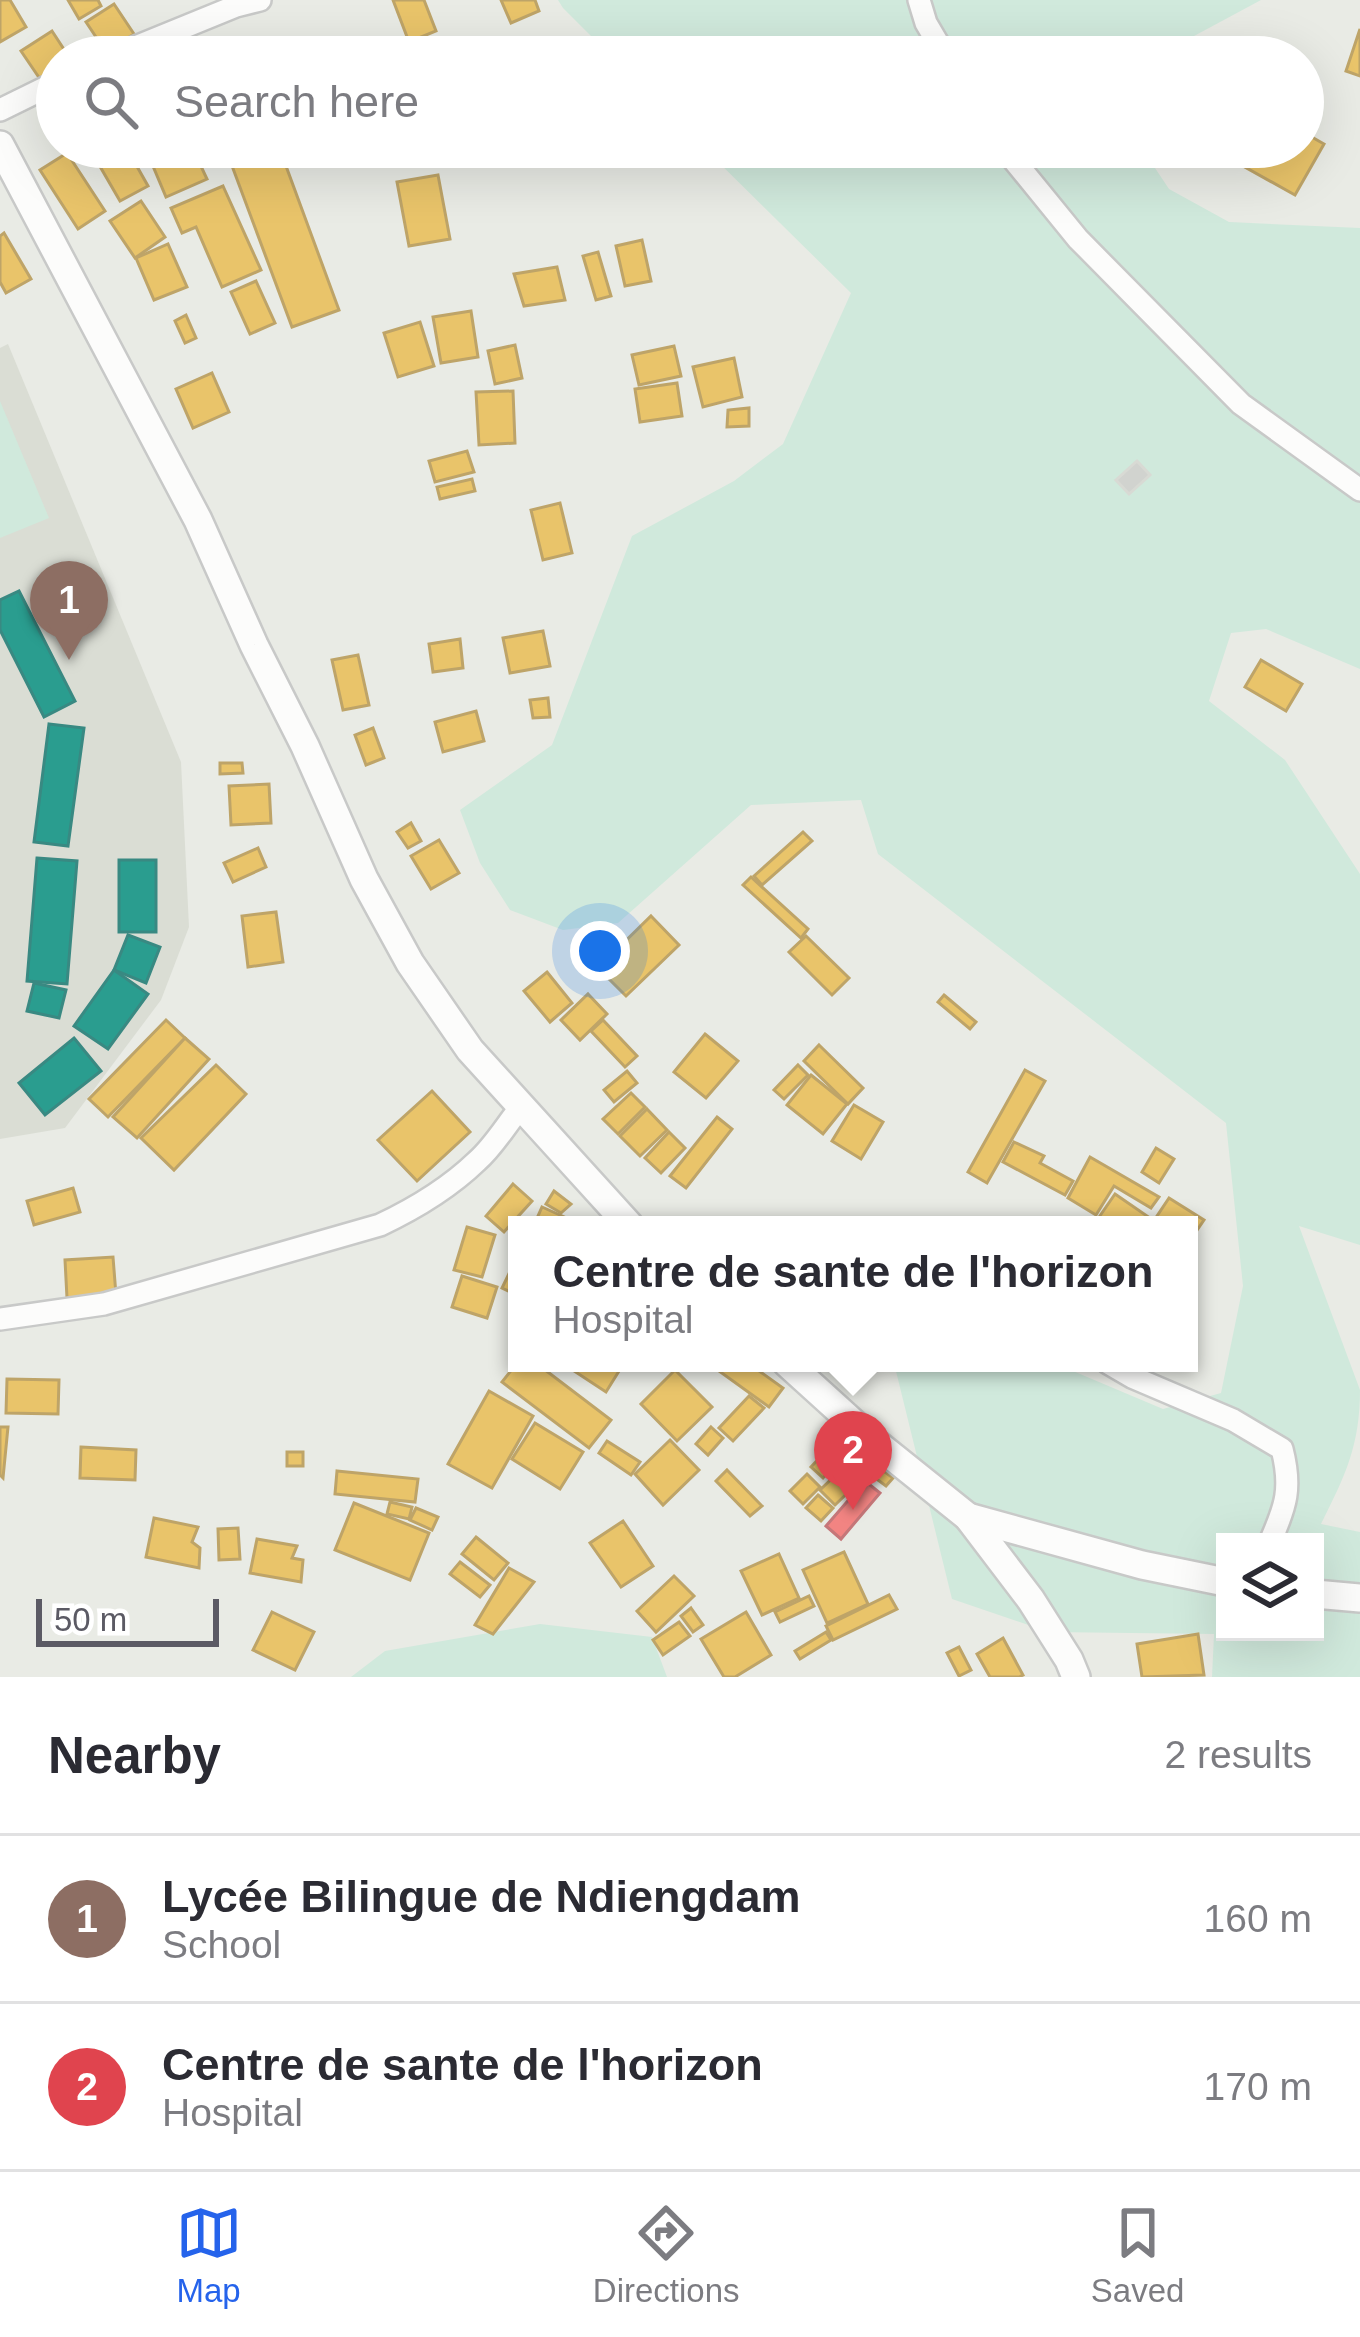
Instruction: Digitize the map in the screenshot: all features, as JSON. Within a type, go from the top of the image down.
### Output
[{"type":"street","points":[[162,36],[260,0]]},
{"type":"street","points":[[919,0],[934,36]]},
{"type":"street","points":[[0,110],[36,92]]},
{"type":"street","points":[[0,146],[198,520],[364,880],[410,963],[470,1050],[621,1216]]},
{"type":"street","points":[[1020,168],[1078,239],[1241,404],[1360,490]]},
{"type":"street","points":[[0,1319],[104,1304],[380,1226],[422,1205],[481,1159],[520,1108]]},
{"type":"street","points":[[797,1372],[968,1517],[1031,1600],[1076,1677]]},
{"type":"street","points":[[1123,1372],[1233,1420],[1282,1449],[1289,1478],[1274,1533]]},
{"type":"street","points":[[968,1517],[1216,1580]]},
{"type":"street","points":[[1324,1595],[1360,1598]]},
{"type":"shaded area","points":[[8,344],[181,762],[189,927],[161,1000],[65,1128],[0,1139],[0,348]]},
{"type":"green space","points":[[558,0],[1261,0],[1194,36],[591,36]]},
{"type":"green space","points":[[724,168],[1155,168],[1169,189],[1229,222],[1360,228],[1360,669],[1266,629],[1231,633],[1209,701],[1285,760],[1360,874],[1360,1245],[1299,1226],[1360,1390],[1350,1460],[1321,1524],[1360,1532],[1360,1677],[1212,1677],[1214,1634],[1049,1632],[952,1599],[896,1372],[1075,1372],[1163,1409],[1221,1393],[1243,1286],[1226,1123],[878,854],[861,800],[751,805],[618,923],[563,930],[510,910],[480,863],[460,810],[552,745],[632,536],[734,481],[783,444],[851,293]]},
{"type":"green space","points":[[0,401],[49,518],[0,538]]},
{"type":"green space","points":[[540,1624],[652,1637],[667,1677],[351,1677],[385,1651]]},
{"type":"building: Homes","points":[[0,0],[10,0],[26,27],[0,42]]},
{"type":"building: Homes","points":[[68,0],[98,0],[101,6],[79,19]]},
{"type":"building: Homes","points":[[393,0],[424,0],[436,31],[407,36]]},
{"type":"building: Homes","points":[[501,0],[535,0],[539,11],[511,23]]},
{"type":"building: Homes","points":[[114,4],[134,34],[95,36],[86,22]]},
{"type":"building: Homes","points":[[1360,29],[1360,76],[1346,71]]},
{"type":"building: Homes","points":[[36,41],[36,73],[21,51]]},
{"type":"building: Homes","points":[[77,168],[105,211],[78,229],[40,170]]},
{"type":"building: Homes","points":[[101,168],[138,168],[148,186],[120,201]]},
{"type":"building: Homes","points":[[154,168],[202,168],[207,179],[166,197]]},
{"type":"building: Homes","points":[[233,168],[287,168],[339,310],[292,327]]},
{"type":"building: Homes","points":[[1247,168],[1310,168],[1295,195]]},
{"type":"building: Homes","points":[[438,175],[450,239],[409,246],[397,182]]},
{"type":"building: Homes","points":[[223,186],[261,270],[222,287],[196,227],[182,233],[171,208]]},
{"type":"building: Homes","points":[[141,201],[165,237],[135,258],[110,221]]},
{"type":"building: Homes","points":[[4,233],[31,279],[6,293],[0,282],[0,236]]},
{"type":"building: Homes","points":[[642,240],[651,281],[625,286],[616,246]]},
{"type":"building: Homes","points":[[168,244],[187,287],[154,300],[136,258]]},
{"type":"building: Homes","points":[[598,252],[611,296],[596,300],[583,256]]},
{"type":"building: Homes","points":[[557,267],[565,300],[524,306],[514,274]]},
{"type":"building: Homes","points":[[256,281],[275,323],[250,334],[231,292]]},
{"type":"building: Homes","points":[[471,311],[478,357],[441,363],[433,317]]},
{"type":"building: Homes","points":[[186,315],[196,338],[185,343],[175,321]]},
{"type":"building: Homes","points":[[420,322],[434,366],[398,377],[384,333]]},
{"type":"building: Homes","points":[[515,345],[522,378],[495,384],[488,351]]},
{"type":"building: Homes","points":[[674,346],[681,376],[639,385],[632,355]]},
{"type":"building: Homes","points":[[734,358],[742,397],[703,407],[693,367]]},
{"type":"building: Homes","points":[[212,373],[229,412],[193,428],[176,389]]},
{"type":"building: Homes","points":[[677,383],[682,416],[640,422],[635,389]]},
{"type":"building: Homes","points":[[513,391],[515,443],[479,445],[476,392]]},
{"type":"building: Homes","points":[[749,408],[749,426],[727,427],[728,410]]},
{"type":"building: Homes","points":[[467,451],[474,472],[435,482],[429,461]]},
{"type":"building: Homes","points":[[472,479],[475,491],[440,499],[437,487]]},
{"type":"building: Homes","points":[[560,503],[572,553],[543,560],[531,510]]},
{"type":"building: Homes","points":[[543,631],[550,666],[510,673],[503,638]]},
{"type":"building: Homes","points":[[460,639],[463,668],[433,672],[429,644]]},
{"type":"building: Homes","points":[[358,655],[369,705],[343,710],[332,660]]},
{"type":"building: Homes","points":[[1261,660],[1302,684],[1286,711],[1245,687]]},
{"type":"building: Homes","points":[[548,698],[550,717],[533,718],[530,700]]},
{"type":"building: Homes","points":[[476,711],[484,741],[443,752],[435,722]]},
{"type":"building: Homes","points":[[373,728],[384,758],[366,765],[355,735]]},
{"type":"building: Homes","points":[[220,763],[242,763],[243,773],[220,774]]},
{"type":"building: Homes","points":[[269,784],[271,823],[231,825],[229,786]]},
{"type":"building: Homes","points":[[411,823],[421,841],[408,848],[397,832]]},
{"type":"building: Homes","points":[[803,832],[812,841],[762,885],[754,876]]},
{"type":"building: Homes","points":[[439,840],[459,873],[431,889],[411,856]]},
{"type":"building: Homes","points":[[258,848],[266,867],[233,882],[224,863]]},
{"type":"building: Homes","points":[[751,877],[808,929],[801,938],[743,885]]},
{"type":"building: Homes","points":[[276,912],[283,962],[248,967],[242,916]]},
{"type":"building: Homes","points":[[651,916],[679,945],[626,996],[598,968]]},
{"type":"building: Homes","points":[[806,936],[849,978],[832,995],[789,952]]},
{"type":"building: Homes","points":[[547,972],[572,1003],[550,1022],[524,991]]},
{"type":"building: Homes","points":[[588,994],[607,1014],[580,1040],[561,1020]]},
{"type":"building: Homes","points":[[944,995],[976,1022],[970,1029],[938,1002]]},
{"type":"building: Homes","points":[[166,1020],[185,1038],[108,1117],[89,1099]]},
{"type":"building: Homes","points":[[603,1020],[637,1056],[625,1067],[591,1031]]},
{"type":"building: Homes","points":[[705,1034],[738,1061],[706,1098],[674,1072]]},
{"type":"building: Homes","points":[[185,1038],[209,1059],[137,1138],[113,1117]]},
{"type":"building: Homes","points":[[819,1045],[863,1088],[848,1104],[804,1061]]},
{"type":"building: Homes","points":[[216,1065],[246,1094],[174,1170],[141,1138]]},
{"type":"building: Homes","points":[[798,1065],[808,1075],[784,1099],[774,1090]]},
{"type":"building: Homes","points":[[1025,1070],[1045,1081],[987,1183],[968,1172]]},
{"type":"building: Homes","points":[[627,1071],[637,1083],[614,1102],[604,1090]]},
{"type":"building: Homes","points":[[811,1075],[847,1104],[823,1134],[787,1105]]},
{"type":"building: Homes","points":[[432,1091],[470,1132],[417,1181],[378,1140]]},
{"type":"building: Homes","points":[[631,1093],[645,1107],[618,1134],[603,1119]]},
{"type":"building: Homes","points":[[854,1105],[883,1122],[861,1159],[832,1141]]},
{"type":"building: Homes","points":[[647,1109],[667,1130],[640,1156],[620,1136]]},
{"type":"building: Homes","points":[[717,1117],[732,1129],[686,1188],[670,1176]]},
{"type":"building: Homes","points":[[669,1132],[685,1148],[661,1173],[645,1158]]},
{"type":"building: Homes","points":[[1014,1142],[1044,1156],[1040,1163],[1073,1181],[1065,1195],[1003,1162]]},
{"type":"building: Homes","points":[[1156,1148],[1174,1159],[1159,1183],[1142,1172]]},
{"type":"building: Homes","points":[[1090,1157],[1159,1197],[1151,1208],[1114,1186],[1096,1215],[1068,1198]]},
{"type":"building: Homes","points":[[513,1184],[532,1201],[518,1216],[508,1216],[504,1232],[486,1216]]},
{"type":"building: Homes","points":[[73,1188],[80,1212],[34,1225],[27,1201]]},
{"type":"building: Homes","points":[[554,1191],[571,1204],[561,1213],[546,1204]]},
{"type":"building: Homes","points":[[1115,1194],[1147,1216],[1100,1216]]},
{"type":"building: Homes","points":[[1169,1198],[1198,1216],[1157,1216]]},
{"type":"building: Homes","points":[[542,1207],[562,1216],[538,1216]]},
{"type":"building: Homes","points":[[467,1227],[495,1235],[482,1277],[454,1270]]},
{"type":"building: Homes","points":[[113,1257],[116,1295],[67,1298],[65,1260]]},
{"type":"building: Homes","points":[[462,1276],[497,1287],[487,1318],[452,1307]]},
{"type":"building: Homes","points":[[510,1372],[548,1372],[611,1420],[589,1448],[502,1382]]},
{"type":"building: Homes","points":[[576,1372],[618,1372],[606,1392]]},
{"type":"building: Homes","points":[[677,1372],[712,1407],[677,1441],[641,1404]]},
{"type":"building: Homes","points":[[720,1372],[761,1372],[783,1388],[769,1407]]},
{"type":"building: Homes","points":[[7,1379],[59,1380],[58,1414],[6,1413]]},
{"type":"building: Homes","points":[[489,1391],[533,1416],[492,1488],[448,1464]]},
{"type":"building: Homes","points":[[749,1396],[764,1408],[733,1441],[719,1428]]},
{"type":"building: Homes","points":[[535,1423],[583,1452],[560,1489],[512,1459]]},
{"type":"building: Homes","points":[[0,1427],[8,1427],[3,1478],[0,1475]]},
{"type":"building: Homes","points":[[711,1427],[723,1438],[708,1455],[696,1444]]},
{"type":"building: Homes","points":[[843,1433],[855,1444],[823,1478],[811,1467]]},
{"type":"building: Homes","points":[[670,1440],[699,1470],[663,1505],[635,1474]]},
{"type":"building: Homes","points":[[607,1441],[640,1462],[631,1475],[599,1453]]},
{"type":"building: Homes","points":[[81,1447],[136,1450],[135,1480],[80,1478]]},
{"type":"building: Homes","points":[[287,1452],[303,1452],[303,1466],[287,1466]]},
{"type":"building: Homes","points":[[858,1452],[893,1478],[886,1486],[851,1460]]},
{"type":"building: Homes","points":[[848,1463],[863,1478],[835,1505],[820,1490]]},
{"type":"building: Homes","points":[[727,1470],[762,1506],[750,1516],[716,1481]]},
{"type":"building: Homes","points":[[337,1471],[418,1479],[415,1502],[335,1494]]},
{"type":"building: Homes","points":[[807,1474],[820,1487],[803,1504],[790,1491]]},
{"type":"building: Homes","points":[[818,1495],[833,1508],[821,1521],[806,1508]]},
{"type":"building: Homes","points":[[390,1502],[412,1507],[409,1519],[387,1514]]},
{"type":"building: Homes","points":[[354,1503],[429,1533],[410,1580],[335,1550]]},
{"type":"building: Homes","points":[[416,1508],[438,1517],[432,1530],[410,1520]]},
{"type":"building: Homes","points":[[154,1518],[198,1527],[192,1542],[200,1548],[199,1568],[146,1557]]},
{"type":"building: Homes","points":[[623,1521],[653,1566],[621,1587],[590,1543]]},
{"type":"building: Homes","points":[[238,1528],[240,1559],[219,1560],[218,1529]]},
{"type":"building: Homes","points":[[476,1537],[508,1563],[494,1580],[462,1554]]},
{"type":"building: Homes","points":[[257,1539],[297,1546],[292,1558],[303,1560],[301,1582],[250,1573]]},
{"type":"building: Homes","points":[[844,1552],[868,1604],[827,1623],[803,1570]]},
{"type":"building: Homes","points":[[779,1554],[799,1598],[762,1615],[741,1571]]},
{"type":"building: Homes","points":[[460,1562],[490,1585],[480,1597],[450,1574]]},
{"type":"building: Homes","points":[[509,1568],[534,1582],[493,1634],[475,1625]]},
{"type":"building: Homes","points":[[674,1576],[694,1596],[656,1632],[637,1611]]},
{"type":"building: Homes","points":[[889,1595],[897,1609],[833,1640],[826,1626]]},
{"type":"building: Homes","points":[[809,1596],[814,1606],[780,1622],[775,1612]]},
{"type":"building: Homes","points":[[691,1608],[703,1625],[693,1632],[681,1616]]},
{"type":"building: Homes","points":[[272,1612],[314,1632],[295,1670],[253,1650]]},
{"type":"building: Homes","points":[[746,1612],[771,1655],[735,1677],[724,1677],[701,1639]]},
{"type":"building: Homes","points":[[679,1622],[690,1636],[663,1655],[653,1640]]},
{"type":"building: Homes","points":[[826,1632],[831,1640],[800,1659],[795,1651]]},
{"type":"building: Homes","points":[[1198,1634],[1204,1675],[1142,1677],[1137,1644]]},
{"type":"building: Homes","points":[[1003,1638],[1023,1675],[1019,1677],[990,1677],[977,1654]]},
{"type":"building: Homes","points":[[959,1647],[971,1670],[959,1676],[947,1653]]},
{"type":"building: Schools","points":[[19,591],[75,701],[44,717],[0,630],[0,600]]},
{"type":"building: Schools","points":[[49,724],[84,728],[68,846],[34,842]]},
{"type":"building: Schools","points":[[37,858],[77,861],[67,984],[27,981]]},
{"type":"building: Schools","points":[[119,860],[156,860],[156,932],[119,932]]},
{"type":"building: Schools","points":[[128,935],[160,947],[146,983],[114,970]]},
{"type":"building: Schools","points":[[114,970],[148,994],[108,1049],[74,1026]]},
{"type":"building: Schools","points":[[34,983],[66,990],[59,1018],[27,1011]]},
{"type":"building: Schools","points":[[74,1038],[101,1071],[45,1115],[19,1083]]},
{"type":"building: Health","points":[[865,1481],[880,1493],[841,1539],[826,1526]]},
{"type":"building: Other","points":[[1137,461],[1150,475],[1129,494],[1116,480]]},
{"type":"place","name":"Lycée Bilingue de Ndiengdam","points":[[69,660]]},
{"type":"place","name":"Centre de sante de l'horizon","points":[[853,1510]]}]
